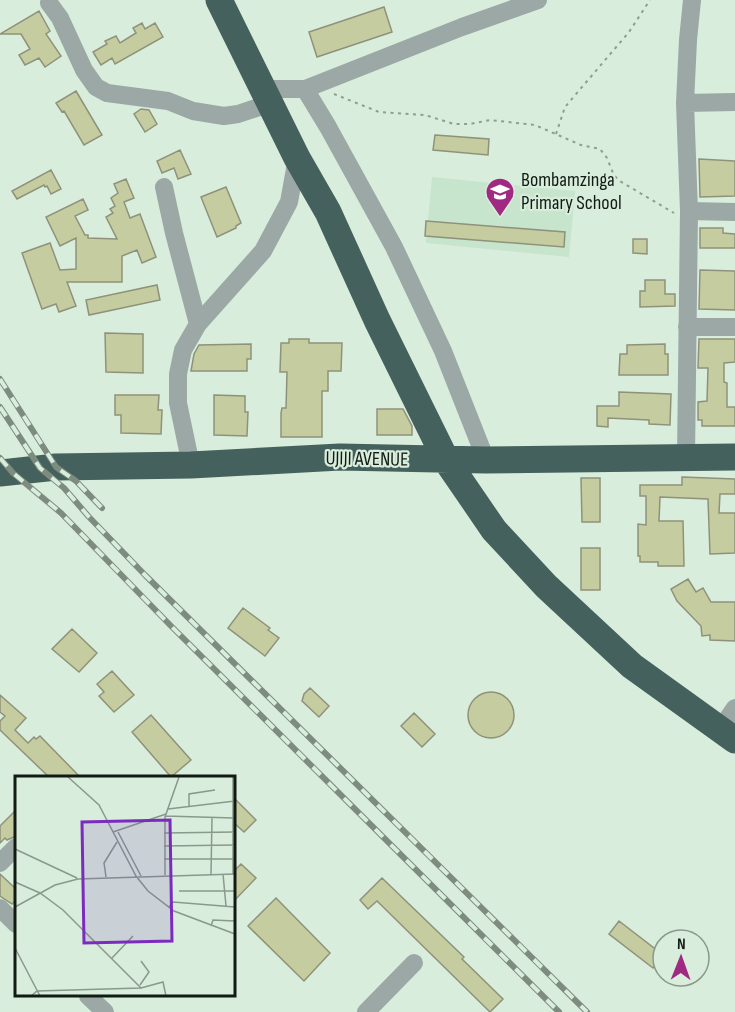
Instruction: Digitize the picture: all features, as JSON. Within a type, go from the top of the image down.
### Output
[{"type":"highway","points":[[219,0],[297,158],[328,212],[377,320],[446,460],[494,530],[546,586],[632,666],[727,736]]},
{"type":"highway","name":"UJIJI AVENUE","points":[[0,473],[56,467],[191,465],[340,457],[446,460],[735,457]]},
{"type":"street","points":[[49,3],[60,18],[84,70],[96,87],[107,93],[168,101],[193,111],[224,116],[238,114],[267,96],[310,87],[462,27],[538,0]]},
{"type":"street","points":[[686,458],[689,216],[685,103],[688,40],[693,0]]},
{"type":"street","points":[[310,87],[328,127],[394,247],[443,351],[486,460]]},
{"type":"street","points":[[685,103],[735,102]]},
{"type":"street","points":[[191,465],[178,403],[178,374],[183,350],[198,324],[263,251],[289,202],[297,158]]},
{"type":"street","points":[[164,186],[198,324]]},
{"type":"street","points":[[689,216],[735,212]]},
{"type":"street","points":[[687,327],[735,327]]},
{"type":"street","points":[[727,736],[735,708]]},
{"type":"street","points":[[0,863],[15,848]]},
{"type":"street","points":[[0,908],[15,923]]},
{"type":"street","points":[[366,1012],[414,963]]},
{"type":"street","points":[[89,997],[105,1012]]},
{"type":"path","points":[[556,134],[565,107],[629,32],[650,0]]},
{"type":"path","points":[[310,87],[379,112],[425,116],[461,125],[490,120],[529,123],[581,145],[600,149],[608,158],[613,174],[618,180],[689,216]]},
{"type":"shaded area","name":"Bombamzinga Primary School","points":[[432,177],[575,191],[569,257],[426,243]]},
{"type":"building","points":[[384,7],[392,32],[317,57],[309,32]]},
{"type":"building","points":[[39,11],[50,31],[46,34],[61,56],[45,67],[39,58],[25,65],[19,55],[30,49],[21,34],[0,34]]},
{"type":"building","points":[[142,23],[145,29],[155,23],[163,37],[115,64],[112,58],[101,65],[93,52],[107,44],[105,41],[116,36],[120,43],[136,33],[133,28]]},
{"type":"building","points":[[76,91],[102,135],[84,145],[64,111],[62,112],[56,103]]},
{"type":"building","points":[[141,109],[149,110],[157,124],[145,132],[134,114]]},
{"type":"building","points":[[435,135],[489,139],[488,155],[433,150]]},
{"type":"building","points":[[180,150],[191,174],[178,179],[174,168],[162,173],[157,161]]},
{"type":"building","points":[[699,159],[735,161],[735,196],[700,197]]},
{"type":"building","points":[[51,170],[61,189],[51,194],[44,185],[17,199],[12,191]]},
{"type":"building","points":[[126,179],[134,198],[124,202],[130,218],[140,214],[156,257],[142,263],[137,250],[122,256],[122,282],[67,282],[76,306],[59,312],[56,304],[42,309],[22,253],[50,243],[60,270],[76,269],[76,238],[60,246],[46,217],[83,199],[88,210],[75,216],[85,235],[88,235],[88,238],[117,239],[106,217],[113,213],[110,209],[115,206],[111,198],[118,193],[114,184]]},
{"type":"building","points":[[226,187],[241,223],[217,237],[201,197]]},
{"type":"building","points":[[426,221],[565,232],[564,247],[425,236]]},
{"type":"building","points":[[700,228],[723,228],[723,233],[735,234],[735,248],[700,248]]},
{"type":"building","points":[[633,239],[647,239],[647,254],[633,253]]},
{"type":"building","points":[[700,270],[735,271],[735,310],[699,309]]},
{"type":"building","points":[[645,280],[665,280],[665,294],[675,294],[675,306],[640,307],[640,291],[645,291]]},
{"type":"building","points":[[157,285],[160,300],[89,315],[86,300]]},
{"type":"building","points":[[105,333],[143,334],[143,373],[106,372]]},
{"type":"building","points":[[289,339],[309,339],[309,343],[342,343],[341,371],[328,371],[328,391],[322,391],[322,437],[281,437],[281,413],[282,408],[286,408],[287,372],[280,372],[281,343],[289,343]]},
{"type":"building","points":[[699,339],[735,339],[735,362],[724,363],[724,382],[727,383],[727,407],[735,407],[735,426],[702,426],[702,420],[698,420],[698,402],[707,401],[708,368],[698,368]]},
{"type":"building","points":[[251,344],[251,359],[247,359],[247,371],[191,371],[194,354],[199,345]]},
{"type":"building","points":[[665,344],[665,354],[668,354],[668,375],[619,375],[620,354],[627,354],[627,345]]},
{"type":"building","points":[[619,392],[671,394],[670,425],[649,424],[649,420],[608,418],[608,427],[597,426],[597,406],[619,406]]},
{"type":"building","points":[[115,395],[159,395],[158,410],[162,410],[161,434],[121,433],[121,415],[115,415]]},
{"type":"building","points":[[214,395],[245,396],[245,412],[248,412],[247,436],[214,435]]},
{"type":"building","points":[[377,409],[403,409],[412,426],[412,435],[377,435]]},
{"type":"building","points":[[682,477],[735,479],[735,494],[720,494],[719,513],[735,513],[735,553],[710,554],[708,499],[660,497],[659,521],[683,521],[684,566],[658,566],[658,562],[640,562],[638,524],[646,525],[646,496],[640,496],[640,485],[682,485]]},
{"type":"building","points":[[581,478],[600,478],[600,522],[582,522]]},
{"type":"building","points":[[581,548],[600,548],[600,590],[581,590]]},
{"type":"building","points":[[688,579],[696,592],[703,588],[711,602],[735,602],[735,641],[710,640],[710,635],[702,636],[701,626],[677,601],[671,589]]},
{"type":"building","points":[[243,608],[270,628],[268,630],[279,638],[265,656],[228,628]]},
{"type":"building","points":[[72,629],[97,653],[79,672],[52,649]]},
{"type":"building","points":[[112,671],[134,695],[114,712],[99,696],[104,692],[97,684]]},
{"type":"building","points":[[310,688],[329,706],[319,717],[302,701],[304,694]]},
{"type":"building","points":[[491,692],[507,699],[514,715],[507,731],[491,738],[475,731],[468,715],[475,699]]},
{"type":"building","points":[[0,695],[26,718],[15,730],[28,743],[34,737],[36,739],[40,736],[79,776],[48,776],[0,730],[0,721],[5,716],[0,712]]},
{"type":"building","points":[[414,713],[435,734],[422,747],[401,726]]},
{"type":"building","points":[[151,715],[191,760],[170,776],[132,732]]},
{"type":"building","points":[[236,800],[256,820],[244,832],[236,825]]},
{"type":"building","points":[[15,811],[15,836],[7,840],[5,838],[0,843],[0,826]]},
{"type":"building","points":[[241,864],[256,878],[236,899],[236,869]]},
{"type":"building","points":[[0,874],[15,888],[15,901],[12,904],[0,896]]},
{"type":"building","points":[[382,878],[464,957],[462,959],[503,999],[490,1012],[377,901],[368,909],[360,900]]},
{"type":"building","points":[[276,898],[330,953],[304,981],[248,926]]},
{"type":"building","points":[[619,921],[651,946],[651,966],[609,934]]},
{"type":"railway","points":[[0,379],[56,467],[76,481],[102,508]]},
{"type":"railway","points":[[0,407],[40,468],[64,488],[145,575],[587,1012]]},
{"type":"railway","points":[[0,458],[13,473],[61,513],[171,626],[559,1012]]},
{"type":"place","name":"Bombamzinga Primary School","points":[[500,218]]}]
